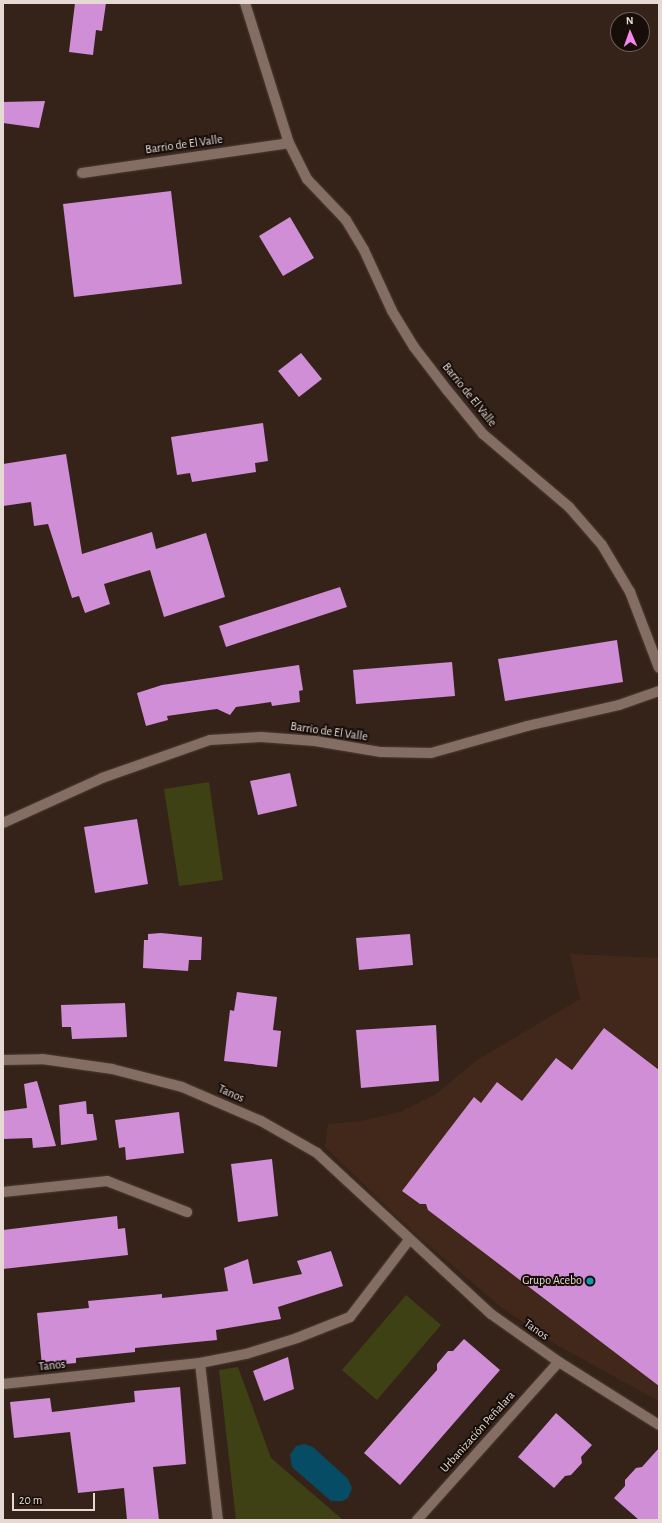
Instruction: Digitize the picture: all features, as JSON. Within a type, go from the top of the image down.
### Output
[{"type":"street","name":"Barrio de El Valle","points":[[245,3],[289,143],[307,179],[346,220],[364,250],[392,311],[414,347],[447,390],[483,434],[569,507],[602,545],[630,592],[659,668]]},
{"type":"street","name":"Barrio de El Valle","points":[[82,173],[289,143]]},
{"type":"street","name":"Barrio de El Valle","points":[[3,823],[102,778],[210,740],[261,737],[315,741],[381,752],[431,753],[527,726],[619,705],[659,690]]},
{"type":"street","name":"Tanos","points":[[3,1060],[42,1059],[112,1069],[182,1086],[260,1121],[317,1153],[409,1240],[491,1314],[559,1362],[659,1424]]},
{"type":"street","points":[[3,1192],[107,1181],[187,1212]]},
{"type":"street","name":"Tanos","points":[[3,1384],[200,1363],[246,1354],[350,1317],[409,1240]]},
{"type":"street","name":"Urbanización Peñalara","points":[[417,1520],[559,1362]]},
{"type":"street","points":[[200,1363],[218,1520]]},
{"type":"shaded area","name":"Grupo Acebo","points":[[570,954],[659,958],[659,1401],[557,1345],[501,1307],[413,1232],[325,1147],[328,1124],[362,1121],[400,1112],[436,1094],[477,1060],[580,999]]},
{"type":"green space","points":[[209,782],[223,880],[179,886],[164,789]]},
{"type":"green space","points":[[406,1295],[441,1325],[377,1400],[342,1370]]},
{"type":"green space","points":[[238,1367],[271,1458],[343,1520],[236,1520],[219,1370]]},
{"type":"water","points":[[305,1444],[313,1447],[348,1479],[352,1488],[348,1498],[342,1501],[331,1501],[292,1467],[290,1455],[296,1446]]},
{"type":"building","points":[[75,3],[106,3],[102,31],[96,30],[93,55],[69,52]]},
{"type":"building","points":[[45,101],[39,128],[3,123],[3,102]]},
{"type":"building","points":[[171,191],[182,284],[74,297],[63,204]]},
{"type":"building","points":[[290,217],[314,258],[283,276],[259,236]]},
{"type":"building","points":[[301,353],[322,379],[299,397],[278,371]]},
{"type":"building","points":[[263,423],[268,461],[255,463],[256,472],[192,482],[190,473],[177,475],[171,437]]},
{"type":"building","points":[[66,454],[82,554],[152,532],[156,549],[206,533],[225,597],[164,617],[150,570],[104,584],[110,604],[85,613],[79,596],[72,598],[48,524],[34,526],[31,502],[3,506],[3,464]]},
{"type":"building","points":[[340,587],[347,607],[226,647],[219,626]]},
{"type":"building","points":[[617,640],[623,682],[505,701],[498,659]]},
{"type":"building","points":[[452,662],[455,696],[356,704],[353,670]]},
{"type":"building","points":[[299,665],[303,690],[299,691],[300,702],[272,706],[271,702],[236,707],[230,715],[217,709],[167,716],[168,720],[146,726],[137,693],[162,685]]},
{"type":"building","points":[[290,773],[297,806],[258,815],[250,781]]},
{"type":"building","points":[[137,819],[148,884],[95,893],[84,827]]},
{"type":"building","points":[[161,933],[202,937],[201,960],[189,960],[188,971],[143,968],[144,940],[148,940],[148,934]]},
{"type":"building","points":[[410,934],[413,965],[359,970],[356,938]]},
{"type":"building","points":[[237,992],[277,997],[273,1030],[281,1031],[277,1067],[224,1061],[230,1010],[234,1011]]},
{"type":"building","points":[[125,1003],[127,1037],[72,1039],[71,1027],[62,1027],[61,1005]]},
{"type":"building","points":[[436,1025],[439,1081],[361,1088],[356,1030]]},
{"type":"building","name":"Grupo Acebo","points":[[604,1028],[659,1070],[659,1386],[428,1210],[426,1204],[420,1204],[402,1191],[474,1097],[481,1103],[497,1082],[522,1101],[556,1058],[572,1070]]},
{"type":"building","points":[[37,1081],[56,1146],[33,1148],[32,1138],[3,1139],[3,1111],[27,1108],[24,1084]]},
{"type":"building","points":[[86,1101],[87,1114],[93,1114],[97,1140],[61,1145],[59,1105]]},
{"type":"building","points":[[179,1112],[184,1153],[126,1160],[125,1147],[119,1148],[115,1120]]},
{"type":"building","points":[[272,1159],[278,1216],[238,1222],[231,1164]]},
{"type":"building","points":[[117,1216],[118,1229],[125,1228],[128,1255],[3,1269],[3,1230]]},
{"type":"building","points":[[331,1251],[343,1286],[278,1307],[281,1319],[216,1330],[217,1340],[135,1348],[135,1352],[76,1358],[76,1363],[42,1366],[37,1313],[89,1308],[88,1301],[162,1294],[162,1298],[228,1291],[224,1268],[248,1259],[253,1284],[302,1274],[297,1261]]},
{"type":"building","points":[[464,1339],[500,1370],[400,1485],[364,1453],[437,1370],[437,1364],[448,1351],[453,1351]]},
{"type":"building","points":[[288,1357],[294,1389],[264,1401],[253,1371]]},
{"type":"building","points":[[180,1387],[186,1464],[153,1467],[159,1520],[127,1520],[124,1488],[78,1493],[70,1432],[14,1438],[10,1402],[50,1398],[52,1412],[135,1402],[134,1391]]},
{"type":"building","points":[[556,1413],[592,1445],[581,1457],[582,1463],[571,1475],[565,1476],[554,1488],[518,1457]]},
{"type":"building","points":[[659,1448],[659,1520],[639,1520],[614,1498],[625,1486],[625,1480],[636,1468],[642,1467]]},
{"type":"place","name":"Grupo Acebo","points":[[590,1281]]}]
